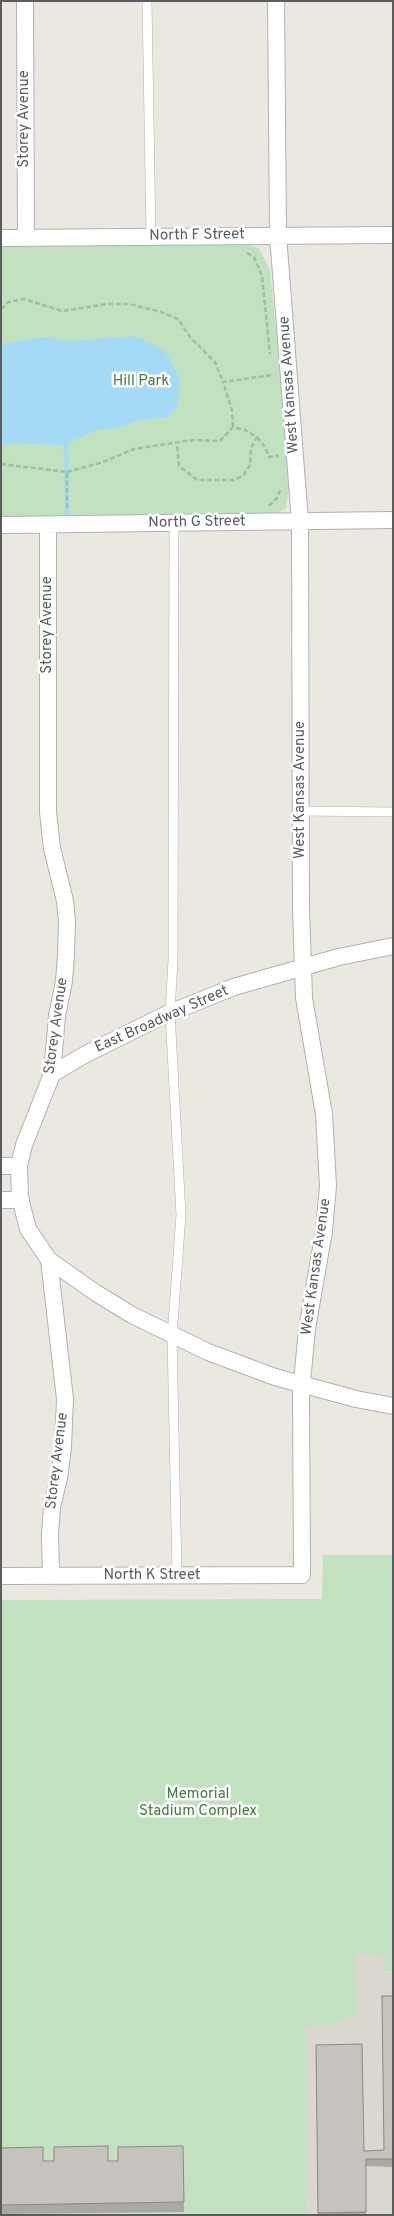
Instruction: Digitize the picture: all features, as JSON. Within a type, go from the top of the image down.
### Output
[{"type":"street","name":"Storey Avenue","points":[[25,1],[26,238]]},
{"type":"street","name":"West Kansas Avenue","points":[[276,1],[278,235],[300,522],[301,811],[306,1019],[324,1114],[328,1186],[324,1231],[307,1329],[302,1384],[302,1575]]},
{"type":"street","name":"North F Street","points":[[1,238],[393,235]]},
{"type":"street","name":"North G Street","points":[[1,525],[393,520]]},
{"type":"street","name":"Storey Avenue","points":[[48,525],[48,812],[52,848],[65,901],[67,922],[64,982],[57,1016],[52,1074],[27,1136],[19,1166],[20,1200],[28,1229],[49,1260],[65,1399],[59,1478],[52,1507],[50,1534],[51,1576]]},
{"type":"street","name":"East Broadway Street","points":[[52,1074],[86,1054],[170,1013],[234,988],[304,967],[393,946]]},
{"type":"street","points":[[1,1166],[19,1166]]},
{"type":"street","points":[[1,1200],[20,1200]]},
{"type":"street","points":[[49,1260],[96,1293],[144,1322],[235,1363],[356,1399],[393,1406]]},
{"type":"street","name":"North K Street","points":[[1,1576],[302,1575]]},
{"type":"lane","points":[[147,1],[151,236]]},
{"type":"lane","points":[[174,524],[173,960],[170,1013],[180,1215],[172,1336],[177,1576]]},
{"type":"lane","points":[[301,811],[393,812]]},
{"type":"path","points":[[243,250],[254,257],[262,276],[270,358]]},
{"type":"path","points":[[1,310],[9,302],[24,299],[62,311],[108,304],[129,304],[161,312],[178,320],[190,337],[215,362],[232,410],[233,427],[220,441],[194,440],[134,450],[104,462],[67,472],[1,464]]},
{"type":"path","points":[[272,370],[274,385]]},
{"type":"path","points":[[223,382],[289,372]]},
{"type":"path","points":[[233,427],[245,430],[257,437],[269,457],[282,456]]},
{"type":"path","points":[[177,444],[179,466],[197,480],[234,480],[242,476],[250,465],[251,448],[257,437]]},
{"type":"path","points":[[281,448],[282,462]]},
{"type":"path","points":[[66,524],[67,472]]},
{"type":"path","points":[[264,510],[277,498],[282,481]]},
{"type":"shaded area","points":[[355,1954],[382,1954],[384,1971],[393,1972],[393,2215],[306,2215],[305,2025],[337,2024]]},
{"type":"green space","name":"Hill Park","points":[[233,240],[259,248],[270,270],[291,478],[286,508],[260,522],[1,520],[1,244]]},
{"type":"green space","name":"Memorial Stadium Complex","points":[[323,1555],[393,1555],[393,1971],[384,1971],[382,1954],[355,1954],[357,2013],[337,2024],[305,2026],[306,2215],[1,2215],[1,1600],[322,1599]]},
{"type":"water","points":[[134,336],[155,345],[168,355],[177,373],[180,386],[177,408],[168,417],[139,420],[118,428],[96,430],[64,445],[1,443],[1,344],[44,337],[71,341]]},
{"type":"building","points":[[382,1996],[393,1996],[393,2159],[366,2159],[366,2212],[318,2213],[316,2045],[362,2044],[364,2151],[384,2150]]},
{"type":"building","points":[[108,2146],[108,2161],[118,2161],[118,2147],[183,2146],[184,2202],[1,2205],[1,2148],[43,2147],[43,2161],[54,2161],[54,2147]]},
{"type":"waterway","points":[[66,440],[67,522]]}]
